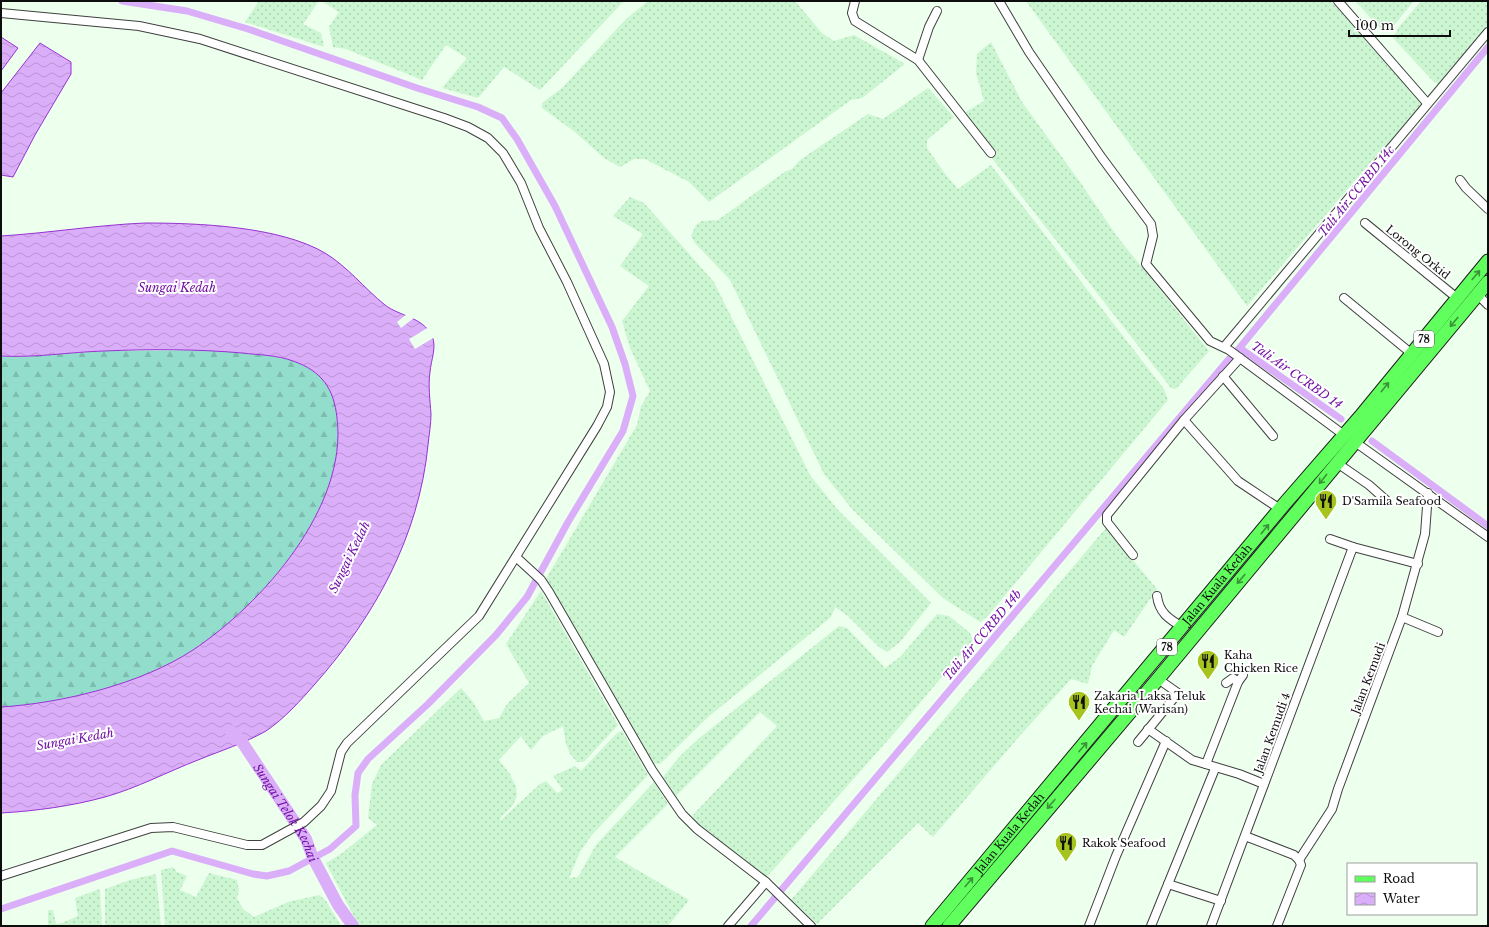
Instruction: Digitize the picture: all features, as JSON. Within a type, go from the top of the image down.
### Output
[{"type":"main road","name":"Jalan Kuala Kedah","points":[[1364,422],[1412,354],[1488,261]]},
{"type":"main road","name":"Jalan Kuala Kedah","points":[[932,926],[1280,509],[1351,437],[1488,282]]},
{"type":"main road","name":"Jalan Kuala Kedah","points":[[949,926],[1158,679],[1337,462],[1351,437]]},
{"type":"main road","points":[[1066,766],[1077,774]]},
{"type":"main road","points":[[952,902],[966,906]]},
{"type":"street","points":[[855,1],[852,13],[855,21],[918,60],[991,153]]},
{"type":"street","points":[[999,1],[1029,52],[1102,158],[1151,224],[1154,236],[1146,264],[1210,341],[1238,356],[1488,537]]},
{"type":"street","points":[[1338,1],[1427,103]]},
{"type":"street","points":[[918,60],[929,27],[937,11]]},
{"type":"street","points":[[1,13],[140,26],[200,39],[444,118],[481,134],[497,146],[521,183],[539,228],[567,282],[604,364],[610,392],[607,407],[600,420],[479,616],[347,743],[341,752],[327,799],[304,822],[269,842],[254,847],[179,828],[151,828],[131,833],[33,867],[1,876]]},
{"type":"street","points":[[1226,349],[1427,103],[1488,32]]},
{"type":"street","points":[[1460,180],[1466,188],[1488,209]]},
{"type":"street","name":"Lorong Orkid","points":[[1365,223],[1457,298]]},
{"type":"street","points":[[1478,295],[1488,305]]},
{"type":"street","points":[[1344,298],[1412,354]]},
{"type":"street","points":[[1133,555],[1109,526],[1106,517],[1238,356]]},
{"type":"street","points":[[1223,376],[1273,436]]},
{"type":"street","points":[[1184,420],[1238,481],[1280,509]]},
{"type":"street","points":[[1337,462],[1369,485],[1386,500]]},
{"type":"street","name":"Jalan Kemudi","points":[[1299,860],[1332,809],[1338,788],[1402,617],[1418,564],[1425,534],[1428,493]]},
{"type":"street","points":[[1330,539],[1353,547],[1418,564]]},
{"type":"street","name":"Jalan Kemudi 4","points":[[1211,926],[1353,547]]},
{"type":"street","points":[[516,557],[541,580],[652,770],[682,814],[697,829],[768,884],[811,926]]},
{"type":"street","points":[[1157,596],[1158,604],[1165,616],[1183,627]]},
{"type":"street","points":[[1402,617],[1438,632]]},
{"type":"street","points":[[1206,764],[1241,679],[1233,678],[1226,683]]},
{"type":"street","points":[[1138,742],[1178,693],[1158,679]]},
{"type":"street","points":[[1148,729],[1192,760],[1264,784]]},
{"type":"street","points":[[1089,926],[1116,856],[1166,741]]},
{"type":"street","points":[[1151,926],[1214,771]]},
{"type":"street","points":[[1245,836],[1294,855],[1299,860],[1301,865],[1277,926]]},
{"type":"street","points":[[728,926],[768,884]]},
{"type":"street","points":[[1168,884],[1221,901]]},
{"type":"green space","points":[[259,1],[319,1],[303,24],[321,33],[324,47],[245,22]]},
{"type":"green space","points":[[321,1],[624,1],[540,90],[504,67],[478,98],[442,88],[467,58],[446,45],[422,80],[346,49],[333,47],[329,27],[339,12]]},
{"type":"green space","points":[[648,1],[795,1],[822,33],[834,41],[854,35],[905,64],[862,98],[851,100],[709,202],[689,182],[645,159],[634,159],[620,167],[604,158],[575,132],[542,108],[542,103],[562,88],[626,19]]},
{"type":"green space","points":[[1026,1],[1331,1],[1418,95],[1424,105],[1390,147],[1377,155],[1247,306]]},
{"type":"green space","points":[[1355,1],[1414,1],[1391,29],[1383,31]]},
{"type":"green space","points":[[1421,1],[1488,1],[1488,29],[1440,86],[1432,80],[1393,38],[1399,27]]},
{"type":"green space","points":[[991,42],[1022,102],[1116,235],[1209,351],[1176,389],[1171,388],[963,121],[962,114],[984,101],[976,73],[977,54]]},
{"type":"green space","points":[[928,88],[954,117],[927,140],[927,148],[946,175],[958,189],[991,165],[1164,389],[1168,400],[987,617],[980,622],[943,598],[852,509],[824,474],[730,280],[695,243],[691,236],[696,225],[702,221],[718,220],[786,171],[792,169],[800,160],[868,114],[883,119]]},
{"type":"green space","points":[[630,197],[644,203],[714,282],[810,475],[838,510],[931,603],[900,642],[887,652],[879,647],[848,616],[835,607],[831,617],[708,717],[660,764],[652,763],[546,579],[637,425],[641,406],[650,391],[630,348],[622,321],[649,286],[620,266],[643,234],[613,216]]},
{"type":"green space","points":[[210,350],[255,354],[287,359],[314,371],[328,384],[336,409],[337,453],[329,486],[314,519],[294,551],[271,581],[245,608],[219,631],[193,650],[150,673],[101,690],[50,701],[1,707],[1,356],[18,357],[104,351]]},
{"type":"green space","points":[[1106,528],[1157,589],[1124,637],[1114,630],[1092,666],[1088,684],[1071,679],[1017,739],[933,837],[918,823],[817,924],[791,900]]},
{"type":"green space","points":[[541,591],[618,725],[584,762],[577,762],[570,754],[566,744],[563,726],[543,736],[531,750],[521,736],[499,760],[510,774],[516,787],[517,796],[513,805],[501,817],[500,821],[540,784],[546,781],[557,793],[563,790],[553,776],[575,766],[581,771],[617,733],[622,731],[648,775],[591,836],[580,852],[569,878],[578,877],[596,845],[654,782],[668,804],[615,857],[689,900],[668,926],[359,926],[326,863],[341,854],[377,825],[368,818],[372,784],[381,765],[461,688],[473,702],[484,721],[499,718],[507,704],[529,683],[506,644]]},
{"type":"green space","points":[[937,614],[949,616],[970,633],[973,640],[903,723],[766,878],[713,840],[692,816],[777,726],[760,712],[676,796],[663,777],[680,756],[697,740],[839,626],[847,628],[885,668],[900,657]]},
{"type":"green space","points":[[173,867],[177,872],[187,876],[180,890],[196,897],[209,873],[237,880],[239,890],[237,898],[243,909],[254,917],[288,902],[319,895],[326,901],[341,926],[165,926],[161,870]]},
{"type":"green space","points":[[156,874],[161,926],[105,926],[105,889],[130,880]]},
{"type":"green space","points":[[100,889],[102,926],[48,926],[48,910],[53,910],[56,924],[62,923],[78,916],[75,898]]},
{"type":"water","points":[[1,37],[18,48],[1,71]]},
{"type":"water","points":[[40,43],[71,62],[71,74],[35,135],[13,177],[1,175],[1,93]]},
{"type":"water","name":"Sungai Kedah","points":[[145,223],[213,225],[237,228],[285,237],[306,244],[325,253],[349,271],[385,305],[423,325],[432,336],[434,345],[429,382],[431,422],[423,479],[415,511],[404,543],[391,573],[375,602],[357,631],[337,658],[298,703],[273,726],[241,743],[140,785],[105,797],[41,809],[1,813],[1,707],[50,701],[101,690],[150,673],[193,650],[246,607],[272,580],[295,550],[314,518],[329,485],[337,452],[337,418],[333,398],[325,382],[319,376],[312,370],[293,361],[274,356],[242,353],[173,350],[121,350],[27,356],[1,356],[1,236],[109,225]]},
{"type":"pier","points":[[407,314],[415,317],[401,328],[397,322]]},
{"type":"pier","points":[[429,327],[435,337],[415,349],[409,339]]},
{"type":"waterway","points":[[1,909],[172,851],[253,874],[267,876],[289,871],[330,849],[356,826],[355,795],[358,773],[368,759],[428,704],[496,635],[527,597],[568,522],[623,431],[633,396],[625,364],[612,327],[555,206],[517,139],[502,118],[478,107],[417,88],[248,29],[187,11],[122,1]]},
{"type":"waterway","name":"Tali Air CCRBD 14c","points":[[1237,351],[1488,47]]},
{"type":"waterway","name":"Tali Air CCRBD 14","points":[[1240,348],[1341,419]]},
{"type":"waterway","name":"Tali Air CCRBD 14b","points":[[751,926],[1229,359]]},
{"type":"waterway","name":"Tali Air CCRBD 14","points":[[1372,441],[1488,526]]},
{"type":"waterway","name":"Sungai Telok Kechai","points":[[231,731],[242,742],[306,839],[313,858],[338,905],[353,926]]},
{"type":"place","name":"D'Samila Seafood","points":[[1326,520]]},
{"type":"place","name":"Kaha Chicken Rice","points":[[1208,680]]},
{"type":"place","name":"Zakaria Laksa Teluk Kechai (Warisan)","points":[[1079,722]]},
{"type":"place","name":"Rakok Seafood","points":[[1066,862]]}]
